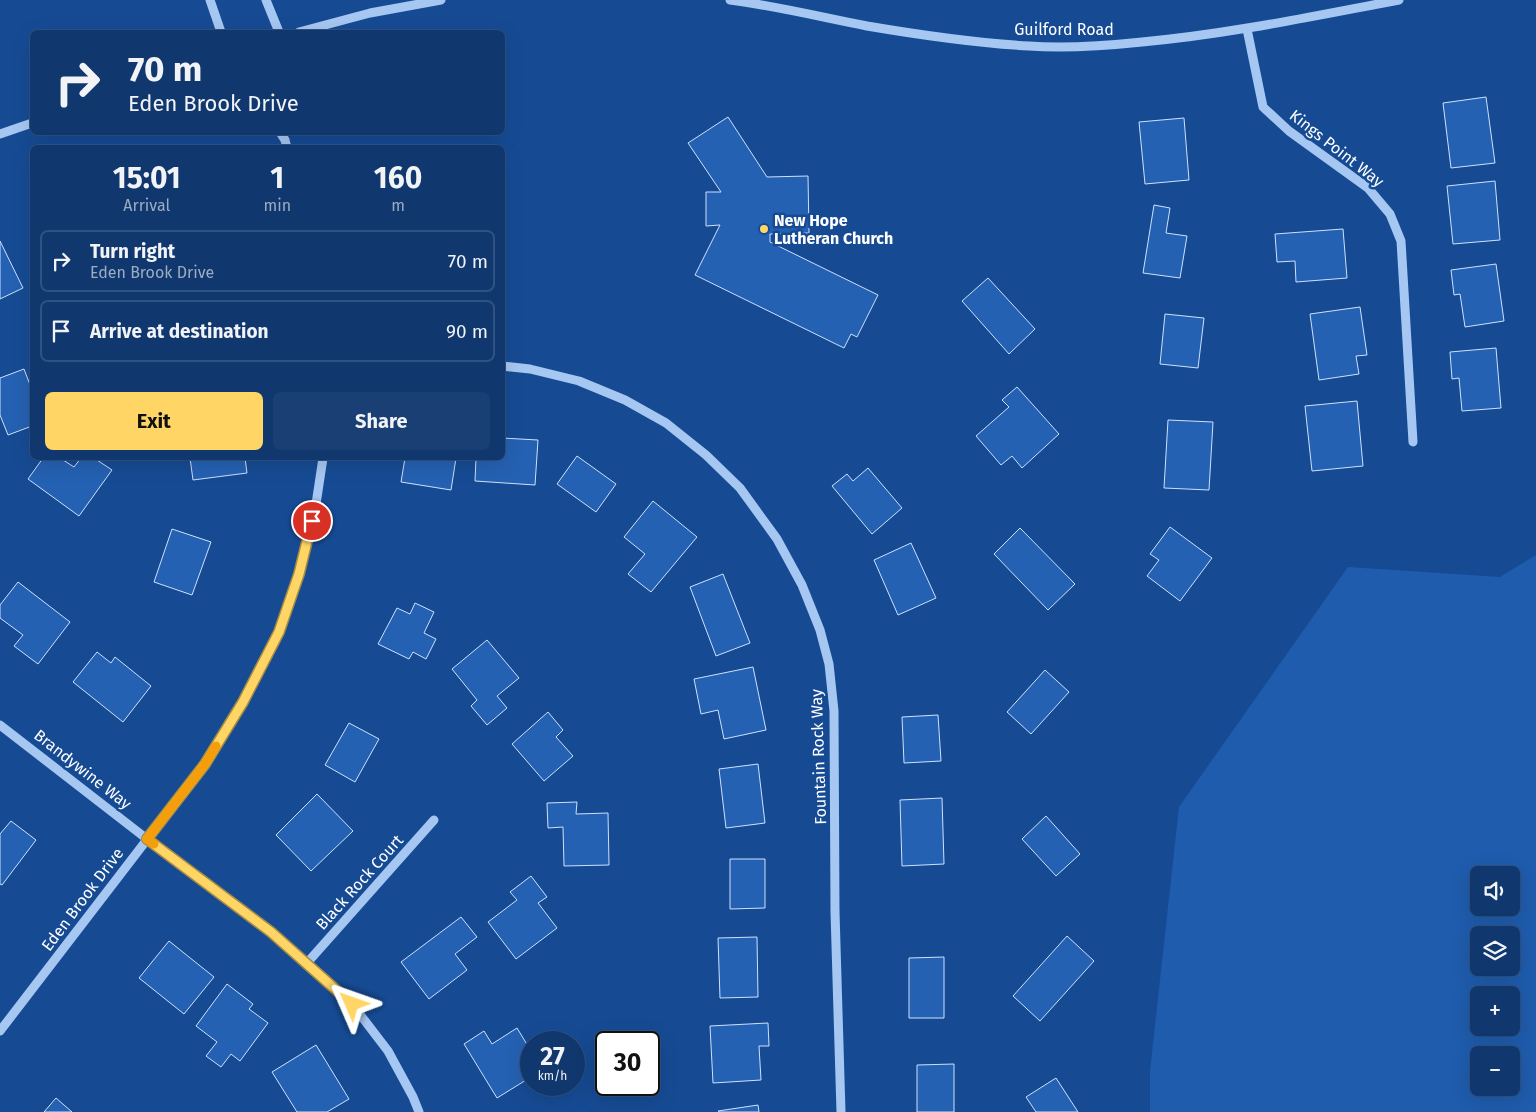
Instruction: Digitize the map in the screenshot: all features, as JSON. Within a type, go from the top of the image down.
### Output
[{"type":"street","points":[[210,0],[220,30]]},
{"type":"street","points":[[266,0],[278,30]]},
{"type":"street","points":[[306,30],[370,13],[440,0]]},
{"type":"street","name":"Guilford Road","points":[[730,0],[754,3],[867,26],[950,39],[1028,46],[1087,47],[1178,39],[1247,29],[1399,0]]},
{"type":"street","name":"Kings Point Way","points":[[1247,29],[1263,107],[1289,131],[1368,188],[1390,214],[1401,240],[1412,442]]},
{"type":"street","points":[[0,134],[30,124]]},
{"type":"street","name":"Fountain Rock Way","points":[[505,366],[530,369],[579,381],[625,400],[666,423],[706,455],[740,488],[777,539],[802,585],[820,630],[829,664],[834,711],[835,912],[840,1112]]},
{"type":"street","name":"Eden Brook Drive","points":[[0,1031],[205,764],[243,702],[279,632],[299,574],[316,504],[323,460]]},
{"type":"street","name":"Brandywine Way","points":[[0,725],[271,932],[352,1004],[388,1051],[419,1112]]},
{"type":"street","name":"Black Rock Court","points":[[307,963],[434,820]]},
{"type":"shaded area","points":[[1536,555],[1536,1112],[1150,1112],[1150,1071],[1179,807],[1348,567],[1500,577]]},
{"type":"building","points":[[1486,97],[1495,163],[1451,168],[1443,103]]},
{"type":"building","name":"New Hope Lutheran Church","points":[[728,117],[767,177],[808,176],[809,233],[770,234],[770,242],[878,295],[857,337],[851,334],[844,348],[695,275],[720,225],[706,226],[706,192],[721,192],[688,143]]},
{"type":"building","points":[[1184,118],[1189,180],[1145,184],[1139,122]]},
{"type":"building","points":[[1495,181],[1500,240],[1453,244],[1447,186]]},
{"type":"building","points":[[1154,205],[1170,208],[1166,233],[1187,236],[1180,278],[1143,273]]},
{"type":"building","points":[[1343,229],[1347,278],[1296,282],[1295,261],[1277,262],[1275,234]]},
{"type":"building","points":[[0,241],[23,288],[0,299]]},
{"type":"building","points":[[1496,264],[1504,321],[1465,327],[1460,294],[1454,295],[1451,270]]},
{"type":"building","points":[[988,278],[1035,329],[1009,354],[962,301]]},
{"type":"building","points":[[1360,307],[1367,355],[1356,356],[1359,374],[1319,380],[1310,314]]},
{"type":"building","points":[[1165,314],[1204,318],[1198,368],[1160,364]]},
{"type":"building","points":[[1496,348],[1501,408],[1462,411],[1459,378],[1452,379],[1450,352]]},
{"type":"building","points":[[24,369],[30,385],[30,427],[8,435],[0,415],[0,378]]},
{"type":"building","points":[[1017,387],[1059,434],[1022,468],[1012,456],[1001,465],[976,436],[1009,407],[1002,400]]},
{"type":"building","points":[[1357,401],[1363,466],[1312,471],[1305,406]]},
{"type":"building","points":[[1168,420],[1213,422],[1209,490],[1164,488]]},
{"type":"building","points":[[505,438],[538,440],[535,485],[475,481],[476,460],[505,460]]},
{"type":"building","points":[[577,456],[616,484],[596,512],[557,484]]},
{"type":"building","points":[[42,460],[63,460],[74,467],[79,460],[97,460],[112,470],[79,516],[28,479]]},
{"type":"building","points":[[190,460],[245,460],[247,473],[193,480]]},
{"type":"building","points":[[405,460],[456,460],[451,490],[401,482]]},
{"type":"building","points":[[868,468],[902,508],[872,534],[832,486],[847,474],[853,481]]},
{"type":"building","points":[[653,501],[697,537],[651,592],[628,574],[645,554],[624,537]]},
{"type":"building","points":[[1170,527],[1212,558],[1180,601],[1147,576],[1159,560],[1150,554]]},
{"type":"building","points":[[1020,528],[1075,584],[1048,610],[994,554]]},
{"type":"building","points":[[172,529],[211,542],[192,595],[154,582]]},
{"type":"building","points":[[911,543],[936,598],[898,615],[874,560]]},
{"type":"building","points":[[723,574],[750,643],[716,656],[690,587]]},
{"type":"building","points":[[18,582],[70,622],[38,664],[14,646],[23,635],[0,618],[0,605]]},
{"type":"building","points":[[415,603],[434,612],[424,633],[436,639],[426,659],[413,652],[409,659],[378,644],[397,608],[410,614]]},
{"type":"building","points":[[487,640],[519,678],[497,696],[507,708],[487,725],[471,706],[477,700],[452,669]]},
{"type":"building","points":[[97,652],[111,663],[115,657],[151,686],[123,722],[73,682]]},
{"type":"building","points":[[753,667],[766,730],[724,739],[718,710],[701,714],[694,679]]},
{"type":"building","points":[[1045,670],[1069,692],[1031,734],[1007,712]]},
{"type":"building","points":[[548,712],[563,730],[556,737],[573,756],[544,781],[512,744]]},
{"type":"building","points":[[938,715],[941,761],[904,763],[902,717]]},
{"type":"building","points":[[349,723],[379,739],[355,782],[325,765]]},
{"type":"building","points":[[758,764],[765,823],[726,828],[719,769]]},
{"type":"building","points":[[317,794],[353,831],[311,871],[276,835]]},
{"type":"building","points":[[942,798],[944,864],[902,866],[900,800]]},
{"type":"building","points":[[577,802],[576,814],[608,813],[609,865],[564,866],[563,827],[548,828],[547,803]]},
{"type":"building","points":[[1046,816],[1080,854],[1056,876],[1022,839]]},
{"type":"building","points":[[11,821],[36,840],[2,885],[0,884],[0,834]]},
{"type":"building","points":[[730,859],[765,859],[765,908],[730,909]]},
{"type":"building","points":[[531,876],[547,897],[538,903],[557,928],[516,959],[488,922],[517,900],[510,892]]},
{"type":"building","points":[[461,917],[477,937],[455,954],[467,970],[429,999],[401,962]]},
{"type":"building","points":[[1067,936],[1094,961],[1040,1021],[1013,996]]},
{"type":"building","points":[[757,937],[758,997],[720,998],[718,938]]},
{"type":"building","points":[[169,941],[214,977],[184,1014],[139,978]]},
{"type":"building","points":[[944,957],[944,1018],[909,1018],[909,958]]},
{"type":"building","points":[[227,984],[253,1004],[249,1009],[268,1023],[240,1061],[231,1054],[221,1067],[206,1056],[217,1042],[196,1026]]},
{"type":"building","points":[[768,1023],[769,1046],[759,1046],[761,1080],[713,1083],[710,1026]]},
{"type":"building","points":[[517,1028],[520,1033],[520,1084],[497,1098],[464,1044],[484,1031],[492,1044]]},
{"type":"building","points":[[316,1045],[349,1099],[327,1112],[297,1112],[272,1072]]},
{"type":"building","points":[[954,1064],[954,1112],[917,1112],[917,1065]]},
{"type":"building","points":[[1056,1078],[1078,1112],[1036,1112],[1026,1097]]},
{"type":"building","points":[[56,1098],[72,1112],[44,1112]]},
{"type":"building","points":[[758,1105],[759,1112],[718,1111]]},
{"type":"slow traffic","points":[[154,844],[147,839],[205,764],[216,746]]},
{"type":"place","name":"New Hope Lutheran Church","points":[[764,229]]},
{"type":"route","points":[[312,521],[299,574],[279,632],[243,702],[205,764],[147,839],[271,932],[352,1004]]}]
